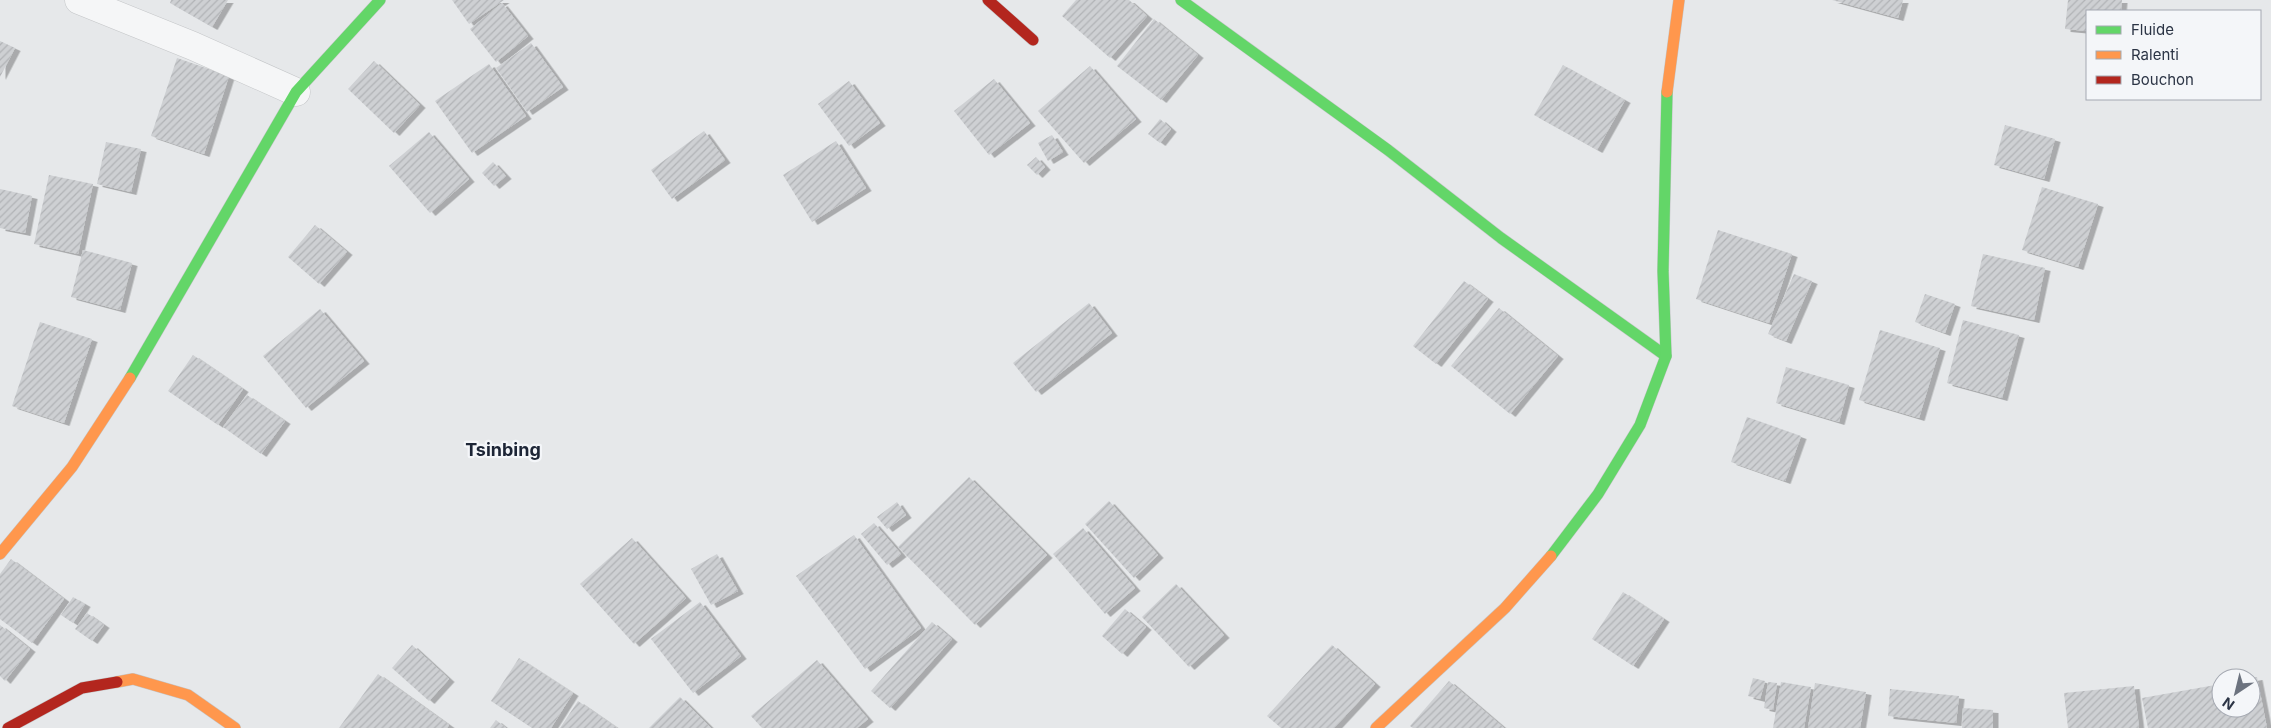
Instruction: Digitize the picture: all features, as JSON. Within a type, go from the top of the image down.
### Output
[{"type":"street","points":[[79,0],[193,46],[296,92]]},
{"type":"street","points":[[0,554],[72,467],[144,357],[296,92],[380,0]]},
{"type":"street","points":[[988,0],[1033,40]]},
{"type":"street","points":[[1181,0],[1388,150],[1501,238],[1666,356]]},
{"type":"street","points":[[1376,728],[1505,608],[1563,542],[1598,494],[1640,425],[1666,356],[1663,271],[1667,94],[1679,0]]},
{"type":"street","points":[[8,728],[23,718],[82,688],[134,679],[188,695],[235,728]]},
{"type":"building","points":[[171,0],[228,0],[212,27],[170,3]]},
{"type":"building","points":[[452,0],[504,0],[469,24]]},
{"type":"building","points":[[1076,0],[1129,0],[1147,16],[1110,58],[1062,16]]},
{"type":"building","points":[[1832,0],[1903,0],[1898,18]]},
{"type":"building","points":[[2068,0],[2122,0],[2121,10],[2086,10],[2086,31],[2065,29]]},
{"type":"building","points":[[502,3],[528,36],[496,62],[470,29]]},
{"type":"building","points":[[1154,19],[1198,55],[1161,100],[1117,66]]},
{"type":"building","points":[[0,41],[15,48],[0,77]]},
{"type":"building","points":[[531,43],[563,87],[527,112],[496,68]]},
{"type":"building","points":[[177,58],[229,76],[204,154],[151,136]]},
{"type":"building","points":[[374,61],[420,105],[394,133],[348,89]]},
{"type":"building","points":[[489,64],[526,116],[472,153],[435,101]]},
{"type":"building","points":[[1563,65],[1625,100],[1597,150],[1534,115]]},
{"type":"building","points":[[1090,66],[1136,119],[1084,163],[1038,111]]},
{"type":"building","points":[[994,79],[1030,123],[989,155],[954,111]]},
{"type":"building","points":[[849,81],[880,123],[849,146],[818,104]]},
{"type":"building","points":[[1160,119],[1171,129],[1160,143],[1148,134]]},
{"type":"building","points":[[2005,125],[2055,139],[2044,179],[1994,165]]},
{"type":"building","points":[[704,131],[725,160],[672,199],[651,170]]},
{"type":"building","points":[[429,132],[469,179],[430,213],[389,166]]},
{"type":"building","points":[[1052,135],[1063,152],[1048,161],[1038,143]]},
{"type":"building","points":[[836,141],[866,188],[812,222],[783,175]]},
{"type":"building","points":[[106,142],[141,149],[131,192],[97,184]]},
{"type":"building","points":[[1036,157],[1045,167],[1037,175],[1027,165]]},
{"type":"building","points":[[493,162],[506,176],[494,186],[482,173]]},
{"type":"building","points":[[49,175],[93,184],[78,254],[34,244]]},
{"type":"building","points":[[2042,187],[2098,204],[2078,267],[2022,250]]},
{"type":"building","points":[[0,189],[32,196],[25,233],[0,228]]},
{"type":"building","points":[[315,225],[347,252],[319,284],[288,257]]},
{"type":"building","points":[[1718,230],[1792,254],[1769,323],[1696,299]]},
{"type":"building","points":[[83,250],[132,263],[120,310],[71,297]]},
{"type":"building","points":[[1983,254],[2045,268],[2034,320],[1971,306]]},
{"type":"building","points":[[1794,274],[1812,281],[1786,341],[1768,334]]},
{"type":"building","points":[[1464,281],[1488,299],[1436,364],[1413,346]]},
{"type":"building","points":[[1925,294],[1955,304],[1945,333],[1915,322]]},
{"type":"building","points":[[1089,303],[1112,333],[1036,392],[1013,363]]},
{"type":"building","points":[[1499,308],[1558,356],[1510,414],[1451,366]]},
{"type":"building","points":[[320,309],[364,361],[306,408],[263,356]]},
{"type":"building","points":[[1963,320],[2019,335],[2002,398],[1947,383]]},
{"type":"building","points":[[40,322],[92,339],[64,423],[12,406]]},
{"type":"building","points":[[1880,330],[1940,348],[1919,418],[1859,400]]},
{"type":"building","points":[[193,355],[243,389],[218,425],[168,391]]},
{"type":"building","points":[[1786,367],[1849,385],[1839,422],[1776,403]]},
{"type":"building","points":[[247,395],[285,421],[261,454],[223,427]]},
{"type":"building","points":[[1747,417],[1801,436],[1785,481],[1731,462]]},
{"type":"building","points":[[969,477],[1047,555],[975,625],[898,547]]},
{"type":"building","points":[[1109,501],[1158,555],[1134,578],[1085,524]]},
{"type":"building","points":[[897,502],[906,515],[887,529],[877,517]]},
{"type":"building","points":[[874,523],[901,554],[887,565],[861,534]]},
{"type":"building","points":[[1083,528],[1135,588],[1105,614],[1053,554]]},
{"type":"building","points":[[854,535],[921,628],[865,669],[796,576]]},
{"type":"building","points":[[632,538],[686,598],[634,644],[580,584]]},
{"type":"building","points":[[717,554],[738,591],[711,605],[691,569]]},
{"type":"building","points":[[11,559],[64,599],[32,643],[0,619],[0,574]]},
{"type":"building","points":[[1176,584],[1224,635],[1189,667],[1142,617]]},
{"type":"building","points":[[1623,592],[1664,619],[1633,666],[1592,639]]},
{"type":"building","points":[[73,597],[85,604],[73,623],[61,615]]},
{"type":"building","points":[[700,602],[741,656],[693,693],[651,639]]},
{"type":"building","points":[[1125,609],[1146,627],[1122,654],[1102,636]]},
{"type":"building","points":[[87,613],[104,625],[92,641],[75,629]]},
{"type":"building","points":[[932,622],[952,639],[890,708],[871,691]]},
{"type":"building","points":[[0,625],[30,649],[5,681],[0,676]]},
{"type":"building","points":[[412,645],[449,679],[429,701],[392,668]]},
{"type":"building","points":[[1332,645],[1375,684],[1334,728],[1281,728],[1267,716]]},
{"type":"building","points":[[519,658],[573,693],[551,728],[532,728],[491,701]]},
{"type":"building","points":[[817,660],[868,719],[857,728],[762,728],[751,716]]},
{"type":"building","points":[[378,674],[449,725],[447,728],[339,728]]},
{"type":"building","points":[[1753,678],[1765,681],[1760,699],[1748,696]]},
{"type":"building","points":[[1449,681],[1504,728],[1413,728],[1410,726]]},
{"type":"building","points":[[1768,682],[1777,683],[1773,710],[1764,708]]},
{"type":"building","points":[[1781,682],[1811,687],[1804,728],[1773,728]]},
{"type":"building","points":[[1815,683],[1866,692],[1860,728],[1808,728]]},
{"type":"building","points":[[2134,686],[2139,728],[2068,728],[2064,693]]},
{"type":"building","points":[[2211,686],[2211,718],[2261,718],[2261,697],[2267,728],[2148,728],[2142,698]]},
{"type":"building","points":[[1890,689],[1959,696],[1956,723],[1888,716]]},
{"type":"building","points":[[680,697],[711,728],[649,728]]},
{"type":"building","points":[[578,701],[617,728],[560,728]]},
{"type":"building","points":[[1963,708],[1993,710],[1993,728],[1962,728]]},
{"type":"building","points":[[496,720],[506,728],[490,728]]},
{"type":"traffic: fast","points":[[130,378],[296,92],[380,0]]},
{"type":"traffic: fast","points":[[1181,0],[1388,150],[1501,238],[1666,356]]},
{"type":"traffic: fast","points":[[1551,556],[1598,494],[1640,425],[1666,356],[1663,271],[1667,92]]},
{"type":"traffic: slow","points":[[1667,92],[1679,0]]},
{"type":"traffic: slow","points":[[0,554],[72,467],[130,378]]},
{"type":"traffic: slow","points":[[1376,728],[1505,608],[1551,556]]},
{"type":"traffic: slow","points":[[117,682],[133,679],[188,695],[235,728]]},
{"type":"traffic: jam","points":[[988,0],[1033,40]]},
{"type":"traffic: jam","points":[[8,728],[82,688],[117,682]]},
{"type":"district","name":"Tsinbing","points":[[503,449]]}]
